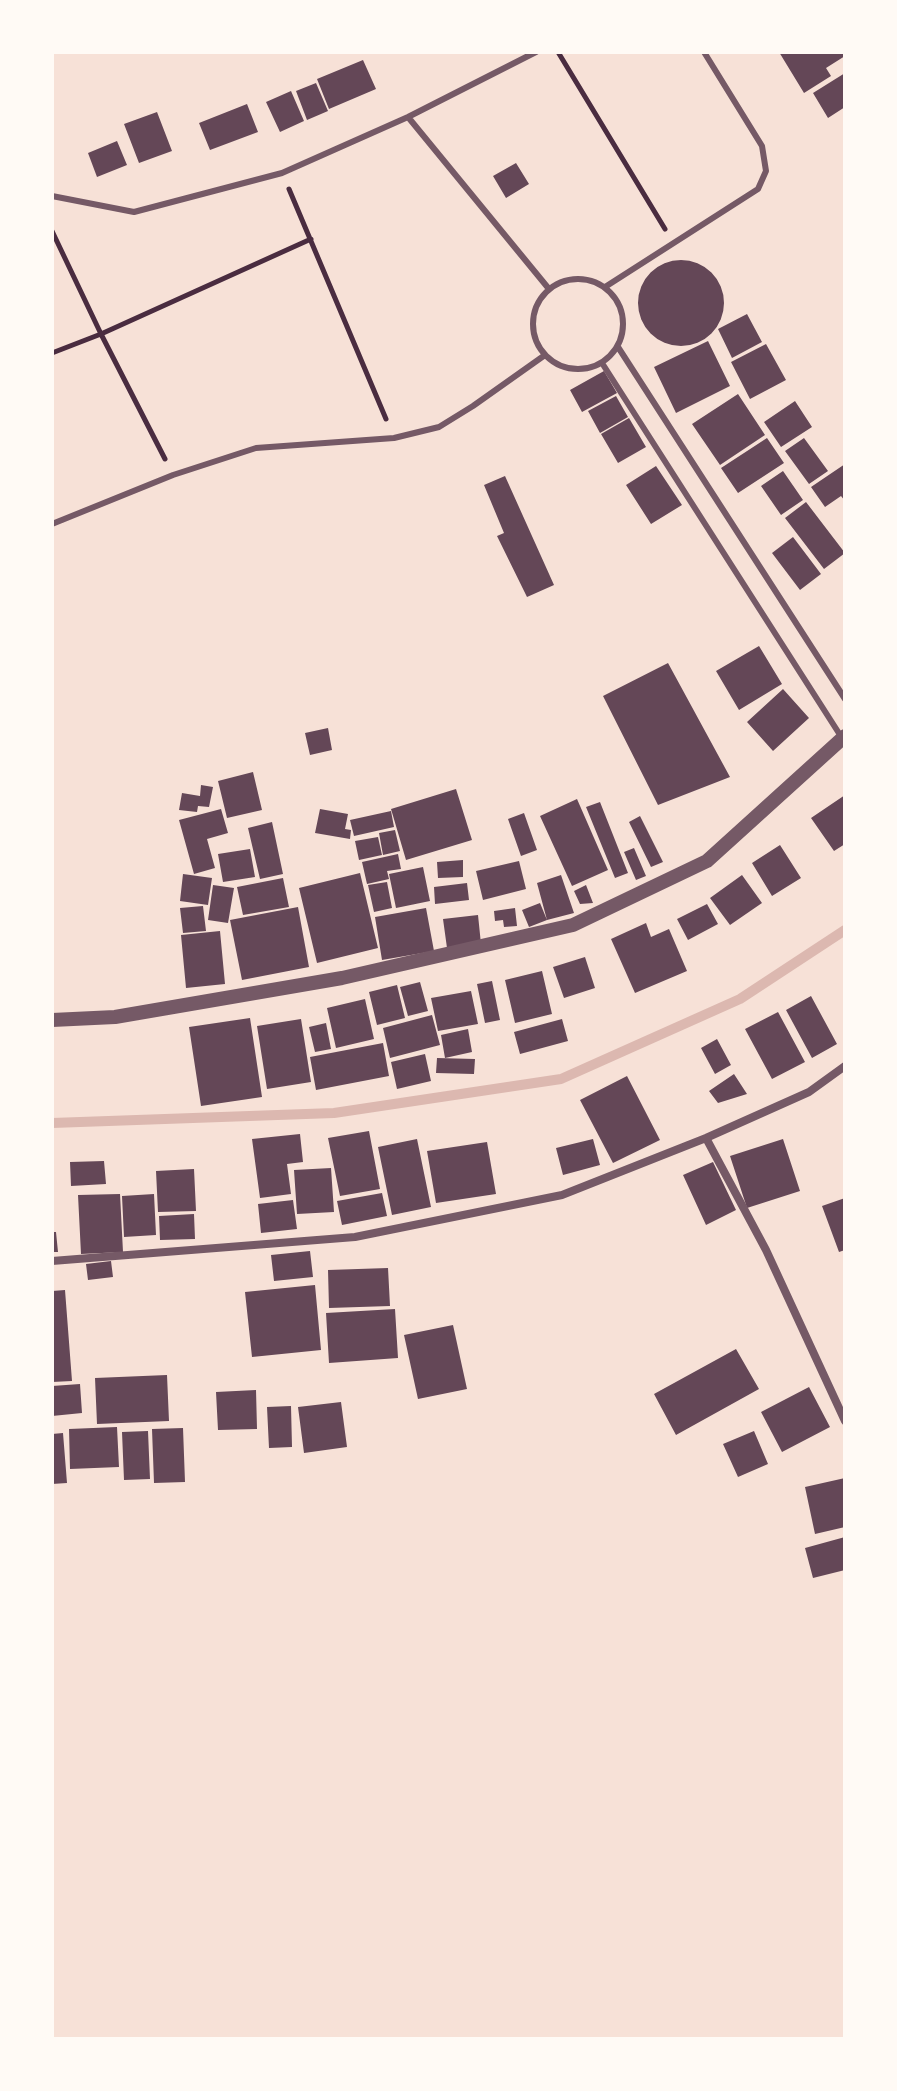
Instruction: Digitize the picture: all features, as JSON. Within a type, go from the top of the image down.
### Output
[{"type":"street","points":[[52,1020],[115,1017],[342,978],[573,925],[707,861],[844,737]]},
{"type":"street","points":[[52,1261],[355,1237],[562,1195],[706,1138],[809,1092],[845,1066]]},
{"type":"street","points":[[706,1138],[766,1250],[845,1421]]},
{"type":"lane","points":[[52,196],[134,212],[282,173],[408,117],[536,52]]},
{"type":"lane","points":[[605,287],[758,189],[766,171],[762,146],[704,52]]},
{"type":"lane","points":[[408,117],[549,289]]},
{"type":"lane","points":[[576,279],[591,280],[605,287],[617,299],[623,314],[624,331],[618,347],[602,363],[579,370],[566,368],[545,355],[535,340],[533,322],[537,304],[549,289],[561,281],[576,279]]},
{"type":"lane","points":[[618,347],[845,699]]},
{"type":"lane","points":[[52,524],[173,475],[256,448],[394,438],[439,427],[545,355]]},
{"type":"lane","points":[[602,363],[844,737]]},
{"type":"path","points":[[558,52],[674,244]]},
{"type":"path","points":[[282,173],[394,438]]},
{"type":"path","points":[[52,231],[173,475]]},
{"type":"path","points":[[52,353],[311,239]]},
{"type":"building","points":[[779,52],[845,52],[845,56],[826,68],[831,76],[804,93]]},
{"type":"building","points":[[363,60],[376,89],[329,109],[317,79]]},
{"type":"building","points":[[845,73],[845,107],[828,118],[813,93]]},
{"type":"building","points":[[316,83],[328,111],[307,120],[296,91]]},
{"type":"building","points":[[291,91],[304,121],[280,132],[266,102]]},
{"type":"building","points":[[247,104],[258,132],[210,150],[199,123]]},
{"type":"building","points":[[157,112],[172,151],[139,163],[124,124]]},
{"type":"building","points":[[117,141],[127,165],[97,177],[88,153]]},
{"type":"building","points":[[516,163],[529,184],[506,198],[493,176]]},
{"type":"building","points":[[673,260],[689,260],[712,272],[721,286],[724,303],[721,320],[712,334],[689,346],[673,346],[657,339],[645,327],[638,311],[638,295],[645,279],[657,267]]},
{"type":"building","points":[[747,314],[762,342],[732,358],[718,329]]},
{"type":"building","points":[[708,341],[730,386],[676,413],[654,367]]},
{"type":"building","points":[[766,344],[786,380],[750,399],[731,362]]},
{"type":"building","points":[[604,371],[617,393],[582,412],[570,390]]},
{"type":"building","points":[[738,394],[765,435],[720,465],[692,424]]},
{"type":"building","points":[[616,396],[628,417],[600,433],[588,411]]},
{"type":"building","points":[[795,401],[812,427],[781,447],[764,422]]},
{"type":"building","points":[[629,418],[646,447],[618,463],[601,434]]},
{"type":"building","points":[[767,438],[784,463],[738,493],[721,468]]},
{"type":"building","points":[[804,438],[828,471],[809,484],[785,451]]},
{"type":"building","points":[[845,464],[845,501],[841,496],[825,507],[811,487]]},
{"type":"building","points":[[656,466],[682,505],[651,524],[626,485]]},
{"type":"building","points":[[783,471],[803,500],[781,515],[761,486]]},
{"type":"building","points":[[505,476],[554,585],[527,597],[497,536],[504,533],[484,485]]},
{"type":"building","points":[[806,502],[845,553],[824,569],[785,518]]},
{"type":"building","points":[[793,537],[821,574],[800,590],[772,553]]},
{"type":"building","points":[[759,646],[782,684],[739,710],[716,671]]},
{"type":"building","points":[[668,663],[730,777],[658,805],[603,696]]},
{"type":"building","points":[[783,689],[809,718],[773,751],[747,722]]},
{"type":"building","points":[[328,728],[332,750],[310,755],[305,733]]},
{"type":"building","points":[[253,772],[262,810],[227,818],[218,781]]},
{"type":"building","points":[[201,785],[213,787],[209,807],[198,806],[197,812],[179,810],[182,793],[200,796]]},
{"type":"building","points":[[456,789],[472,840],[406,860],[391,809]]},
{"type":"building","points":[[845,795],[845,844],[834,851],[811,818]]},
{"type":"building","points":[[577,799],[608,870],[572,886],[540,816]]},
{"type":"building","points":[[600,802],[628,873],[615,878],[586,807]]},
{"type":"building","points":[[221,809],[228,833],[207,839],[215,868],[194,874],[179,820]]},
{"type":"building","points":[[320,809],[348,814],[345,829],[351,830],[350,839],[315,833]]},
{"type":"building","points":[[391,811],[394,827],[354,836],[350,820]]},
{"type":"building","points":[[524,813],[537,850],[521,856],[508,819]]},
{"type":"building","points":[[640,816],[663,862],[651,867],[629,822]]},
{"type":"building","points":[[272,822],[283,874],[260,879],[248,828]]},
{"type":"building","points":[[395,830],[400,851],[383,855],[379,833]]},
{"type":"building","points":[[378,837],[382,855],[359,860],[355,841]]},
{"type":"building","points":[[780,845],[801,878],[772,896],[752,863]]},
{"type":"building","points":[[634,848],[646,876],[636,880],[624,852]]},
{"type":"building","points":[[250,849],[255,877],[223,882],[218,854]]},
{"type":"building","points":[[398,854],[401,869],[387,871],[389,879],[367,884],[362,862]]},
{"type":"building","points":[[463,860],[463,877],[438,878],[437,862]]},
{"type":"building","points":[[519,861],[526,889],[483,900],[476,871]]},
{"type":"building","points":[[423,867],[430,901],[396,908],[389,874]]},
{"type":"building","points":[[360,873],[378,948],[317,963],[299,888]]},
{"type":"building","points":[[183,874],[212,878],[208,905],[180,901]]},
{"type":"building","points":[[561,875],[574,913],[547,920],[537,883]]},
{"type":"building","points":[[742,875],[762,903],[730,925],[710,898]]},
{"type":"building","points":[[283,878],[289,907],[243,915],[237,887]]},
{"type":"building","points":[[387,882],[392,908],[374,912],[368,885]]},
{"type":"building","points":[[467,883],[469,900],[435,904],[434,887]]},
{"type":"building","points":[[213,885],[234,888],[228,923],[208,920]]},
{"type":"building","points":[[586,885],[593,903],[580,904],[574,891]]},
{"type":"building","points":[[540,903],[547,920],[529,927],[522,910]]},
{"type":"building","points":[[707,904],[718,924],[688,940],[677,919]]},
{"type":"building","points":[[203,906],[206,931],[183,933],[180,908]]},
{"type":"building","points":[[298,907],[309,967],[242,980],[230,920]]},
{"type":"building","points":[[426,908],[434,951],[382,960],[375,917]]},
{"type":"building","points":[[515,908],[517,926],[504,927],[503,920],[495,921],[494,911]]},
{"type":"building","points":[[478,915],[481,944],[447,948],[443,919]]},
{"type":"building","points":[[646,923],[651,937],[669,929],[687,971],[635,993],[611,939]]},
{"type":"building","points":[[220,931],[225,984],[186,988],[181,935]]},
{"type":"building","points":[[585,957],[595,988],[564,998],[553,967]]},
{"type":"building","points":[[542,971],[552,1014],[515,1023],[505,980]]},
{"type":"building","points":[[492,981],[500,1020],[485,1023],[477,984]]},
{"type":"building","points":[[420,982],[428,1011],[408,1016],[400,987]]},
{"type":"building","points":[[397,985],[405,1018],[377,1025],[369,992]]},
{"type":"building","points":[[471,991],[478,1024],[438,1031],[431,998]]},
{"type":"building","points":[[811,996],[837,1044],[812,1058],[786,1010]]},
{"type":"building","points":[[365,999],[374,1039],[336,1048],[327,1008]]},
{"type":"building","points":[[778,1012],[805,1062],[772,1079],[745,1029]]},
{"type":"building","points":[[432,1015],[440,1045],[390,1058],[383,1028]]},
{"type":"building","points":[[250,1018],[262,1097],[201,1106],[189,1027]]},
{"type":"building","points":[[301,1019],[311,1082],[267,1089],[257,1026]]},
{"type":"building","points":[[562,1019],[568,1041],[520,1054],[514,1032]]},
{"type":"building","points":[[326,1023],[331,1049],[315,1052],[309,1027]]},
{"type":"building","points":[[468,1029],[472,1052],[445,1058],[441,1035]]},
{"type":"building","points":[[717,1039],[731,1065],[715,1074],[701,1048]]},
{"type":"building","points":[[383,1043],[389,1076],[316,1090],[310,1057]]},
{"type":"building","points":[[425,1054],[431,1081],[397,1089],[391,1062]]},
{"type":"building","points":[[437,1058],[475,1059],[474,1074],[436,1073]]},
{"type":"building","points":[[734,1074],[747,1094],[718,1103],[709,1091]]},
{"type":"building","points":[[627,1076],[660,1140],[613,1163],[580,1100]]},
{"type":"building","points":[[369,1131],[380,1189],[340,1196],[328,1138]]},
{"type":"building","points":[[300,1134],[303,1162],[287,1164],[291,1194],[260,1198],[252,1139]]},
{"type":"building","points":[[417,1139],[431,1207],[392,1215],[378,1147]]},
{"type":"building","points":[[593,1139],[600,1165],[563,1175],[556,1148]]},
{"type":"building","points":[[783,1139],[800,1191],[747,1208],[730,1156]]},
{"type":"building","points":[[487,1142],[496,1194],[436,1203],[427,1151]]},
{"type":"building","points":[[104,1161],[106,1184],[71,1186],[70,1162]]},
{"type":"building","points":[[713,1162],[736,1210],[706,1225],[683,1175]]},
{"type":"building","points":[[331,1168],[334,1212],[297,1214],[294,1170]]},
{"type":"building","points":[[194,1169],[196,1211],[158,1212],[156,1171]]},
{"type":"building","points":[[382,1193],[387,1216],[342,1225],[337,1201]]},
{"type":"building","points":[[120,1194],[123,1252],[81,1254],[78,1195]]},
{"type":"building","points":[[154,1194],[156,1235],[124,1237],[122,1196]]},
{"type":"building","points":[[845,1198],[845,1250],[839,1252],[822,1206]]},
{"type":"building","points":[[293,1200],[297,1229],[261,1233],[258,1204]]},
{"type":"building","points":[[194,1214],[195,1239],[160,1240],[159,1216]]},
{"type":"building","points":[[52,1232],[56,1232],[58,1252],[52,1252]]},
{"type":"building","points":[[310,1251],[313,1277],[274,1281],[271,1255]]},
{"type":"building","points":[[111,1261],[113,1277],[88,1280],[86,1264]]},
{"type":"building","points":[[388,1268],[390,1306],[329,1308],[328,1270]]},
{"type":"building","points":[[315,1285],[321,1350],[252,1357],[245,1292]]},
{"type":"building","points":[[65,1290],[72,1381],[52,1382],[52,1291]]},
{"type":"building","points":[[395,1309],[398,1358],[329,1363],[326,1313]]},
{"type":"building","points":[[453,1325],[467,1389],[418,1399],[404,1335]]},
{"type":"building","points":[[736,1349],[759,1389],[676,1435],[654,1394]]},
{"type":"building","points":[[167,1375],[169,1421],[97,1424],[95,1378]]},
{"type":"building","points":[[80,1384],[82,1413],[52,1416],[52,1386]]},
{"type":"building","points":[[809,1387],[830,1427],[782,1452],[761,1412]]},
{"type":"building","points":[[256,1390],[257,1429],[218,1430],[216,1392]]},
{"type":"building","points":[[341,1402],[347,1447],[304,1453],[298,1407]]},
{"type":"building","points":[[291,1406],[292,1447],[269,1448],[267,1407]]},
{"type":"building","points":[[117,1427],[119,1467],[70,1469],[69,1429]]},
{"type":"building","points":[[183,1428],[185,1482],[154,1483],[152,1429]]},
{"type":"building","points":[[148,1431],[150,1479],[124,1480],[122,1432]]},
{"type":"building","points":[[754,1431],[768,1464],[738,1477],[723,1444]]},
{"type":"building","points":[[63,1433],[67,1483],[52,1484],[52,1434]]},
{"type":"building","points":[[845,1478],[845,1527],[815,1534],[805,1487]]},
{"type":"building","points":[[845,1537],[845,1570],[813,1578],[805,1548]]},
{"type":"waterway","points":[[52,1123],[334,1113],[561,1079],[740,999],[845,930]]}]
